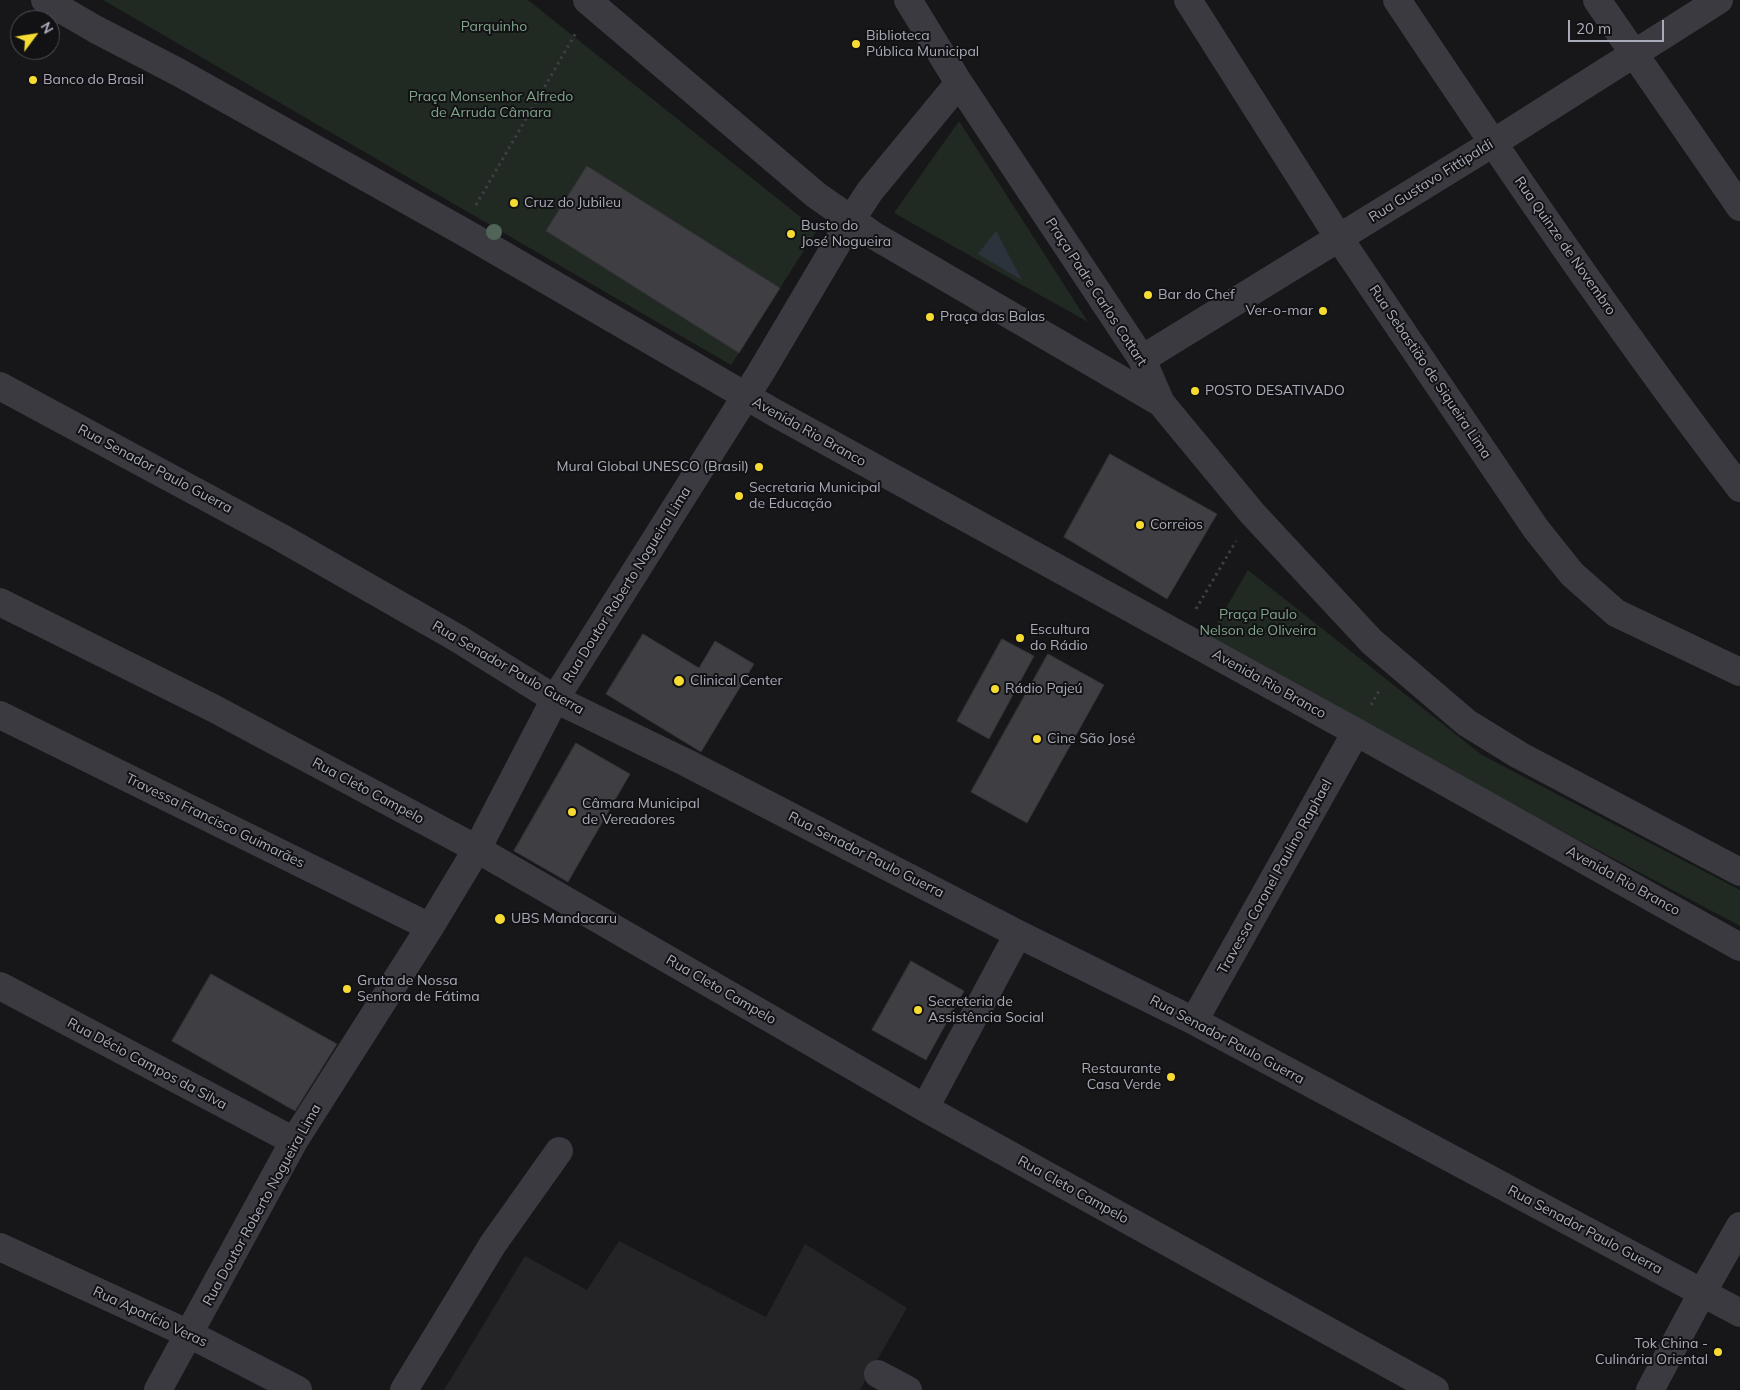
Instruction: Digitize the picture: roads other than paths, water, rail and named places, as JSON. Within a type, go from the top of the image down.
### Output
[{"type":"street","points":[[45,0],[94,29],[178,72],[462,231],[744,396]]},
{"type":"street","name":"Praça Padre Carlos Cottart","points":[[908,0],[959,83],[1142,359],[1161,403]]},
{"type":"street","name":"Rua Sebastião de Siqueira Lima","points":[[1188,0],[1339,238],[1536,529],[1572,574],[1616,612],[1740,672]]},
{"type":"street","name":"Rua Quinze de Novembro","points":[[1397,0],[1493,143],[1635,347],[1740,488]]},
{"type":"street","points":[[1597,0],[1740,206]]},
{"type":"street","name":"Rua Gustavo Fittipaldi","points":[[1142,359],[1493,143],[1719,0]]},
{"type":"street","points":[[590,2],[816,195],[851,220]]},
{"type":"street","name":"Rua Doutor Roberto Nogueira Lima","points":[[158,1390],[294,1141],[477,849],[555,700],[797,312],[851,220],[870,191],[959,83]]},
{"type":"street","name":"Praça Padre Carlos Cottart","points":[[851,220],[873,236],[1161,403]]},
{"type":"street","name":"Rua Senador Paulo Guerra","points":[[0,386],[280,537],[457,638],[555,700],[687,763],[1018,934],[1194,1021],[1740,1313]]},
{"type":"street","name":"Avenida Rio Branco","points":[[744,396],[1356,732],[1740,947]]},
{"type":"street","points":[[1161,403],[1252,513],[1372,642],[1466,723],[1519,755],[1740,872]]},
{"type":"street","name":"Rua Cleto Campelo","points":[[0,602],[213,708],[477,849],[925,1108],[1435,1390]]},
{"type":"street","name":"Travessa Francisco Guimarães","points":[[0,715],[430,926]]},
{"type":"street","name":"Travessa Coronel Paulino Raphael","points":[[1194,1021],[1356,732]]},
{"type":"street","points":[[925,1108],[1018,934]]},
{"type":"street","name":"Rua Décio Campos da Silva","points":[[0,986],[294,1141]]},
{"type":"street","points":[[404,1390],[494,1244],[559,1151]]},
{"type":"street","points":[[1650,1390],[1740,1226]]},
{"type":"street","name":"Rua Aparício Veras","points":[[0,1247],[189,1334],[298,1390]]},
{"type":"street","points":[[878,1374],[908,1390]]},
{"type":"place","name":"Biblioteca Pública Municipal","points":[[856,44]]},
{"type":"place","name":"Banco do Brasil","points":[[33,80]]},
{"type":"place","name":"Cruz do Jubileu","points":[[514,203]]},
{"type":"place","name":"Busto do José Nogueira","points":[[791,234]]},
{"type":"place","name":"Bar do Chef","points":[[1148,295]]},
{"type":"place","name":"Ver-o-mar","points":[[1323,311]]},
{"type":"place","name":"Praça das Balas","points":[[930,317]]},
{"type":"place","name":"POSTO DESATIVADO","points":[[1195,391]]},
{"type":"place","name":"Mural Global UNESCO (Brasil)","points":[[759,467]]},
{"type":"place","name":"Secretaria Municipal de Educação","points":[[739,496]]},
{"type":"place","name":"Correios","points":[[1140,525]]},
{"type":"place","name":"Escultura do Rádio","points":[[1020,638]]},
{"type":"place","name":"Clinical Center","points":[[679,681]]},
{"type":"place","name":"Rádio Pajeú","points":[[995,689]]},
{"type":"place","name":"Cine São José","points":[[1037,739]]},
{"type":"place","name":"Câmara Municipal de Vereadores","points":[[572,812]]},
{"type":"place","name":"UBS Mandacaru","points":[[500,919]]},
{"type":"place","name":"Gruta de Nossa Senhora de Fátima","points":[[347,989]]},
{"type":"place","name":"Secreteria de Assistência Social","points":[[918,1010]]},
{"type":"place","name":"Restaurante Casa Verde","points":[[1171,1077]]},
{"type":"place","name":"Tok China - Culinária Oriental","points":[[1718,1352]]},
{"type":"park label","name":"Parquinho","points":[[494,27]]},
{"type":"park label","name":"Praça Monsenhor Alfredo de Arruda Câmara","points":[[491,105]]},
{"type":"park label","name":"Praça Paulo Nelson de Oliveira","points":[[1258,624]]}]
